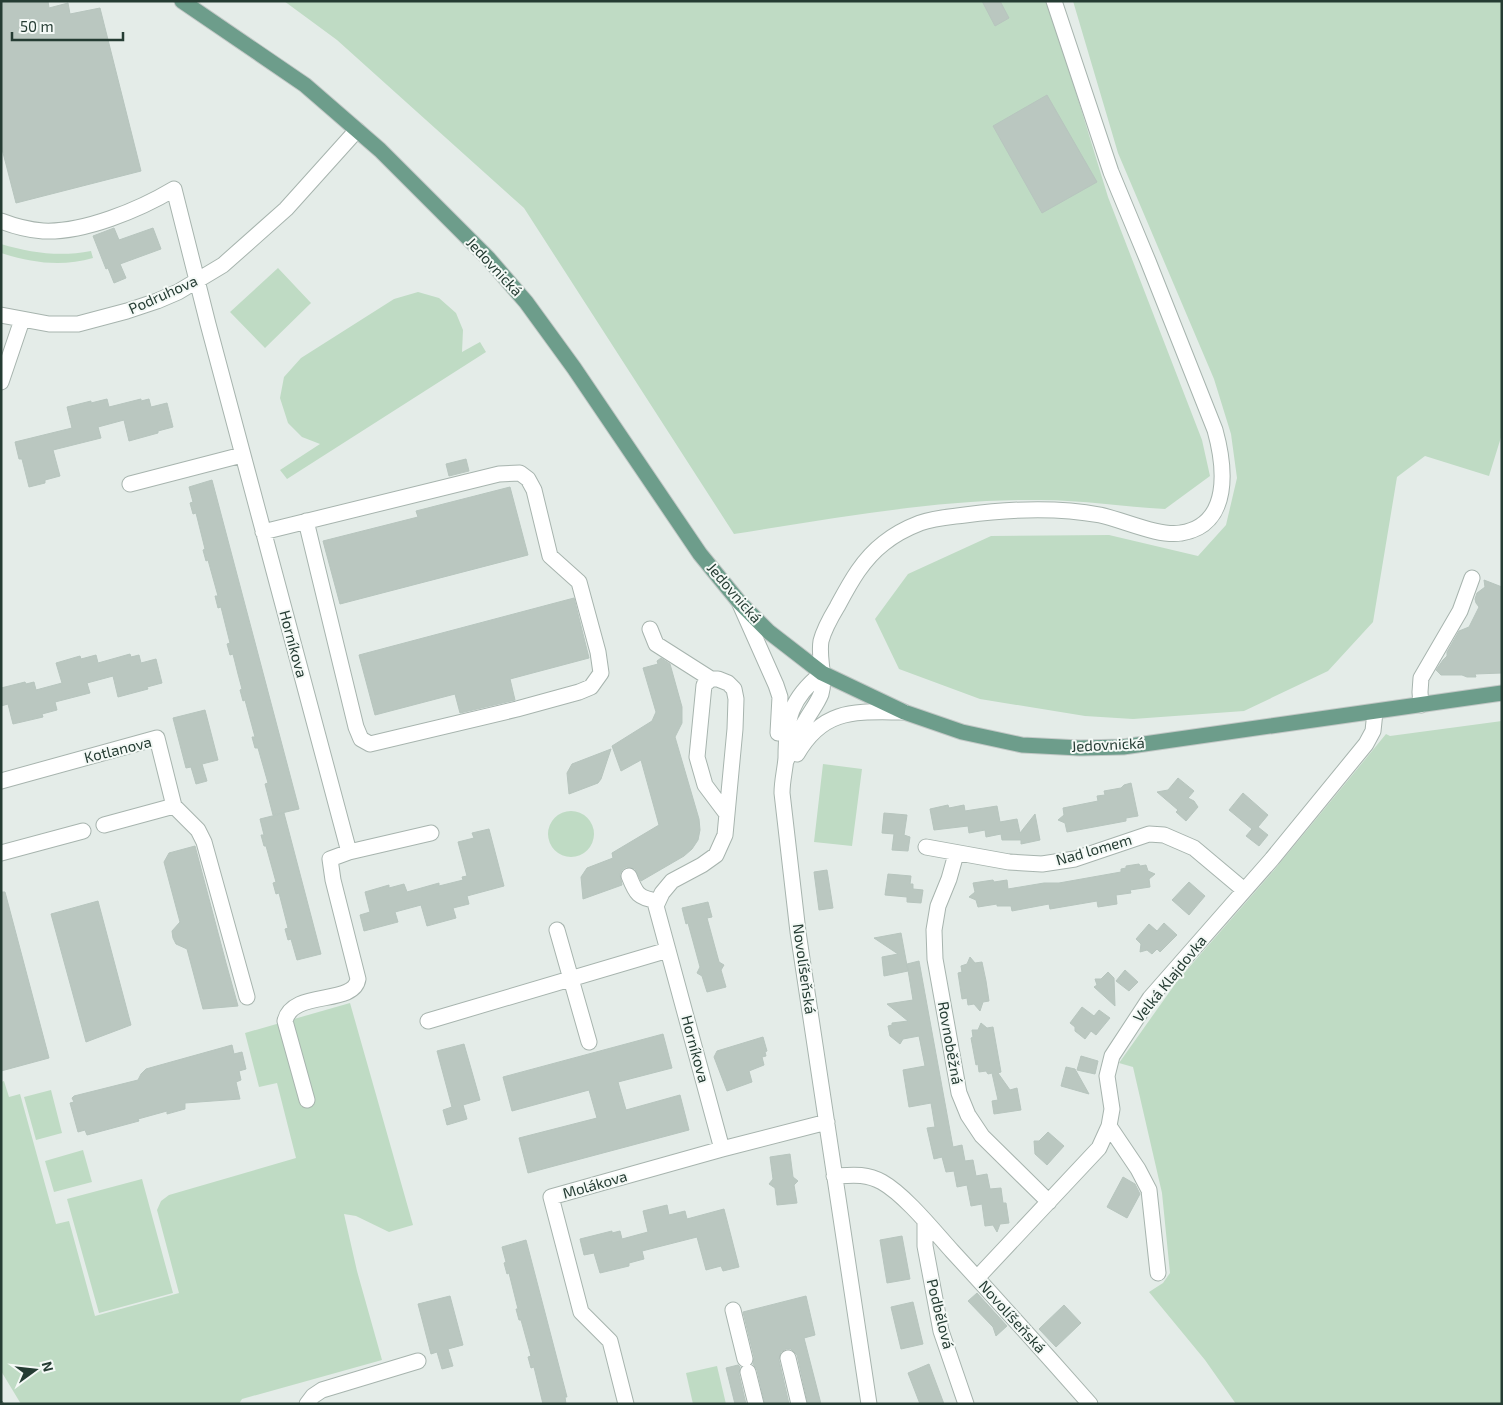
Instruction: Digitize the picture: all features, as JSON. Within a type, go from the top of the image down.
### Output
[{"type":"main road","name":"Jedovnická","points":[[182,1],[305,84],[380,150],[488,258],[520,294],[622,437],[700,554],[740,603],[769,632],[822,673],[904,712],[962,732],[1022,745],[1080,748],[1123,747],[1502,694]]},
{"type":"street","points":[[822,673],[821,642],[852,579],[875,550],[897,535],[919,524],[934,519],[986,512],[1030,510],[1100,516],[1162,532],[1180,534],[1203,524],[1217,506],[1222,474],[1221,452],[1214,430],[1111,172],[1054,1]]},
{"type":"street","name":"Podruhova","points":[[1,315],[49,324],[78,324],[104,318],[157,301],[197,282],[224,264],[286,209],[357,130]]},
{"type":"street","name":"Horníkova","points":[[1,221],[41,231],[70,229],[136,209],[174,189],[242,455],[348,852]]},
{"type":"street","points":[[1,382],[22,320]]},
{"type":"street","points":[[130,484],[242,455]]},
{"type":"street","points":[[263,532],[499,474],[520,473],[528,479],[534,490],[550,556],[579,582],[598,652],[601,673],[591,687],[579,692],[517,709],[370,744],[361,739],[356,727],[306,522]]},
{"type":"street","points":[[1421,705],[1421,678],[1460,611],[1472,578]]},
{"type":"street","points":[[740,603],[780,697],[778,738],[782,782]]},
{"type":"street","points":[[629,876],[639,896],[647,900],[658,901],[662,893],[672,882],[716,855],[725,835],[735,729],[736,699],[734,688],[718,678],[710,679],[656,644],[650,629]]},
{"type":"street","name":"Novolíšeňská","points":[[822,673],[807,685],[796,699],[785,739],[786,760],[782,782],[798,932],[868,1404]]},
{"type":"street","points":[[710,679],[704,686],[697,757],[705,785],[726,813]]},
{"type":"street","points":[[782,782],[805,740],[818,727],[834,718],[852,713],[904,712]]},
{"type":"street","name":"Velká Klajdovka","points":[[977,1278],[1099,1148],[1109,1126],[1112,1109],[1107,1076],[1112,1056],[1150,998],[1272,859],[1366,744],[1373,732],[1375,712]]},
{"type":"street","name":"Kotlanova","points":[[1,781],[157,738],[174,806]]},
{"type":"street","points":[[104,825],[174,806],[198,830],[204,842],[246,997]]},
{"type":"street","points":[[1,853],[83,831]]},
{"type":"street","points":[[306,1100],[285,1021],[287,1015],[296,1006],[349,992],[358,984],[333,880],[330,859],[348,852],[431,833]]},
{"type":"street","name":"Nad lomem","points":[[926,847],[956,854],[1026,864],[1056,863],[1074,859],[1148,834],[1164,835],[1194,848],[1244,890]]},
{"type":"street","name":"Rovnoběžná","points":[[956,854],[949,879],[938,906],[934,930],[935,959],[959,1093],[968,1115],[982,1136],[1049,1202]]},
{"type":"street","name":"Horníkova","points":[[658,901],[656,906],[722,1149]]},
{"type":"street","points":[[557,930],[589,1042]]},
{"type":"street","points":[[428,1021],[668,950]]},
{"type":"street","name":"Molákova","points":[[626,1404],[610,1341],[581,1312],[551,1197],[827,1122]]},
{"type":"street","points":[[1109,1126],[1138,1169],[1149,1190],[1158,1273]]},
{"type":"street","name":"Novolíšeňská","points":[[834,1176],[863,1174],[883,1182],[897,1194],[977,1278],[1090,1404]]},
{"type":"street","name":"Podbělová","points":[[925,1222],[925,1246],[941,1331],[966,1404]]},
{"type":"street","points":[[733,1310],[756,1404]]},
{"type":"street","points":[[788,1358],[799,1404]]},
{"type":"street","points":[[307,1404],[313,1396],[322,1390],[418,1361]]},
{"type":"green space","points":[[284,1],[1048,1],[1108,197],[1202,440],[1210,476],[1165,509],[1056,500],[963,503],[887,511],[734,534],[524,208],[337,40]]},
{"type":"green space","points":[[1073,1],[1502,1],[1502,434],[1489,476],[1425,456],[1397,477],[1373,622],[1328,671],[1244,711],[1133,719],[1085,716],[980,699],[899,669],[875,619],[908,574],[991,536],[1109,535],[1198,556],[1226,525],[1237,478],[1231,434],[1214,379],[1118,153]]},
{"type":"green space","points":[[1,244],[23,250],[57,254],[91,251],[93,258],[81,261],[47,263],[1,253]]},
{"type":"green space","points":[[278,268],[311,303],[265,348],[230,312]]},
{"type":"green space","points":[[418,292],[439,298],[456,313],[463,330],[462,352],[480,342],[486,352],[287,479],[280,470],[320,444],[302,437],[288,423],[280,398],[284,377],[301,358],[394,299]]},
{"type":"green space","points":[[1502,721],[1502,1404],[1236,1404],[1205,1360],[1149,1292],[1163,1283],[1170,1273],[1162,1193],[1133,1067],[1119,1063],[1178,980],[1275,869],[1386,734],[1390,736]]},
{"type":"green space","points":[[823,764],[862,769],[852,846],[814,842]]},
{"type":"green space","points":[[571,811],[584,815],[590,821],[594,834],[590,847],[584,853],[571,857],[558,853],[552,847],[548,834],[552,821],[558,815]]},
{"type":"green space","points":[[350,1003],[413,1225],[389,1232],[356,1216],[344,1214],[357,1271],[382,1360],[242,1399],[239,1404],[21,1404],[1,1371],[1,1082],[4,1081],[9,1097],[20,1094],[56,1224],[69,1221],[95,1316],[179,1293],[157,1210],[161,1201],[169,1195],[296,1158],[277,1083],[259,1087],[245,1033]]},
{"type":"green space","points":[[51,1090],[62,1133],[36,1140],[24,1097]]},
{"type":"green space","points":[[83,1150],[92,1182],[54,1192],[45,1161]]},
{"type":"green space","points":[[142,1179],[173,1293],[99,1313],[67,1199]]},
{"type":"green space","points":[[717,1366],[726,1404],[693,1404],[686,1373]]},
{"type":"building","points":[[1,1],[48,1],[49,8],[68,3],[70,14],[100,8],[141,171],[16,203],[1,145]]},
{"type":"building","points":[[982,1],[1000,1],[1009,18],[995,26]]},
{"type":"building","points":[[1047,95],[1097,182],[1042,213],[993,126]]},
{"type":"building","points":[[114,228],[119,240],[153,228],[161,249],[120,264],[126,278],[114,283],[108,268],[106,269],[93,236]]},
{"type":"building","points":[[107,399],[109,407],[141,399],[141,401],[149,399],[151,407],[167,403],[173,427],[129,441],[124,420],[98,427],[101,438],[53,450],[60,476],[45,480],[45,483],[29,487],[22,459],[19,459],[15,442],[72,428],[67,407]]},
{"type":"building","points":[[466,459],[469,471],[449,476],[446,464]]},
{"type":"building","points":[[212,480],[299,809],[273,815],[265,784],[268,783],[258,748],[255,748],[252,737],[255,737],[245,700],[243,701],[240,690],[242,689],[233,654],[230,655],[227,644],[230,643],[221,607],[218,608],[215,596],[218,596],[208,560],[206,561],[203,550],[205,549],[196,513],[193,514],[190,503],[193,502],[189,487]]},
{"type":"building","points":[[510,487],[528,555],[340,604],[323,541],[418,517],[416,511]]},
{"type":"building","points":[[1484,580],[1502,587],[1502,673],[1475,674],[1476,677],[1441,675],[1436,670],[1447,656],[1447,652],[1459,631],[1469,627],[1479,607],[1475,599],[1477,593],[1485,587]]},
{"type":"building","points":[[574,598],[589,658],[510,679],[515,700],[460,713],[455,694],[375,715],[359,655]]},
{"type":"building","points":[[130,654],[131,657],[139,655],[141,663],[156,659],[162,683],[118,697],[113,676],[87,683],[90,693],[55,702],[57,710],[42,714],[43,717],[13,724],[8,704],[1,706],[1,688],[25,682],[26,684],[34,682],[36,690],[62,683],[56,663],[80,656],[81,659],[96,655],[98,663]]},
{"type":"building","points":[[661,658],[670,664],[682,707],[682,723],[675,737],[699,819],[700,830],[698,840],[684,856],[641,881],[635,869],[626,867],[620,874],[622,885],[583,899],[581,877],[587,868],[613,858],[612,853],[659,825],[641,760],[621,771],[612,746],[652,721],[656,712],[643,668],[658,664],[657,661]]},
{"type":"building","points":[[205,710],[218,760],[202,764],[207,781],[196,784],[191,767],[186,768],[173,718]]},
{"type":"building","points":[[611,749],[598,783],[569,794],[567,773],[572,764]]},
{"type":"building","points":[[1178,778],[1194,791],[1188,798],[1194,801],[1198,807],[1186,821],[1176,812],[1178,810],[1157,792],[1168,790]]},
{"type":"building","points":[[1131,783],[1138,816],[1126,818],[1126,821],[1067,832],[1065,823],[1058,820],[1064,815],[1063,808],[1098,801],[1097,796],[1105,795],[1104,791],[1121,788]]},
{"type":"building","points":[[1243,793],[1268,815],[1258,827],[1268,835],[1259,846],[1246,836],[1252,829],[1229,810]]},
{"type":"building","points":[[948,805],[949,808],[964,805],[965,811],[997,806],[1000,822],[1017,819],[1020,833],[1035,814],[1040,840],[1021,844],[1021,840],[1002,840],[1001,834],[986,837],[985,830],[969,833],[968,826],[934,830],[930,809]]},
{"type":"building","points":[[284,813],[321,954],[297,960],[291,939],[288,940],[285,929],[288,928],[279,893],[276,894],[273,883],[276,882],[261,835],[264,835],[260,819]]},
{"type":"building","points":[[884,813],[907,815],[904,835],[910,837],[908,851],[892,850],[894,834],[882,833]]},
{"type":"building","points":[[489,829],[504,886],[467,896],[469,904],[453,908],[456,918],[427,926],[421,905],[395,912],[398,922],[364,931],[360,915],[370,912],[365,892],[389,885],[389,888],[404,884],[407,892],[439,883],[439,886],[463,880],[462,877],[467,876],[458,842],[474,838],[472,833]]},
{"type":"building","points":[[195,846],[238,1006],[203,1009],[187,949],[176,944],[173,938],[172,931],[180,922],[164,862],[169,853]]},
{"type":"building","points":[[1139,864],[1140,866],[1146,865],[1148,871],[1155,874],[1149,879],[1150,887],[1130,890],[1131,893],[1116,895],[1117,904],[1098,907],[1097,901],[1050,909],[1049,904],[1012,911],[1011,906],[997,906],[997,904],[978,907],[976,900],[969,897],[975,892],[973,883],[1007,880],[1008,889],[1044,883],[1059,883],[1121,872],[1121,869],[1126,868],[1126,866]]},
{"type":"building","points":[[827,870],[833,908],[819,910],[814,872]]},
{"type":"building","points":[[888,874],[911,876],[910,884],[913,884],[913,889],[923,890],[921,903],[907,902],[907,897],[885,895]]},
{"type":"building","points":[[1189,882],[1205,896],[1189,915],[1172,900]]},
{"type":"building","points":[[1,892],[5,892],[49,1058],[1,1071]]},
{"type":"building","points":[[98,901],[131,1025],[86,1042],[51,914]]},
{"type":"building","points":[[708,902],[712,917],[707,918],[719,962],[724,965],[721,970],[726,987],[707,992],[702,976],[697,973],[700,967],[682,908]]},
{"type":"building","points":[[1164,923],[1177,935],[1160,952],[1157,949],[1152,954],[1147,950],[1140,952],[1141,944],[1136,939],[1149,924],[1157,931]]},
{"type":"building","points":[[901,933],[908,971],[884,976],[882,957],[898,954],[874,938]]},
{"type":"building","points":[[970,957],[975,963],[982,962],[986,981],[989,1001],[983,1002],[980,1011],[974,1004],[968,1005],[967,998],[962,999],[958,973],[962,972],[961,966],[967,964]]},
{"type":"building","points":[[919,961],[953,1147],[962,1145],[965,1161],[973,1160],[976,1176],[987,1174],[990,1189],[1001,1188],[1003,1203],[1006,1203],[1009,1223],[1000,1224],[997,1232],[993,1225],[985,1226],[982,1204],[971,1206],[967,1185],[957,1187],[954,1171],[946,1172],[942,1157],[934,1159],[927,1128],[935,1127],[931,1103],[909,1107],[903,1070],[925,1066],[919,1036],[903,1039],[900,1044],[890,1036],[888,1026],[892,1025],[892,1023],[908,1021],[887,1004],[913,1000],[907,964]]},
{"type":"building","points":[[1125,970],[1138,982],[1129,991],[1116,981]]},
{"type":"building","points":[[1108,972],[1114,978],[1115,1006],[1094,987],[1097,985],[1095,979],[1101,979]]},
{"type":"building","points":[[1082,1007],[1094,1016],[1099,1010],[1110,1018],[1096,1035],[1091,1031],[1085,1039],[1075,1031],[1075,1027],[1070,1023]]},
{"type":"building","points":[[981,1023],[987,1028],[993,1027],[1001,1072],[998,1073],[1010,1090],[1017,1088],[1021,1110],[994,1114],[992,1101],[998,1100],[992,1073],[988,1074],[986,1071],[979,1072],[971,1038],[973,1037],[972,1030],[978,1030]]},
{"type":"building","points":[[663,1034],[672,1068],[618,1082],[626,1110],[680,1095],[689,1130],[528,1173],[519,1138],[597,1118],[589,1090],[512,1111],[503,1077]]},
{"type":"building","points":[[763,1037],[767,1051],[765,1052],[766,1056],[762,1057],[764,1065],[749,1071],[752,1082],[727,1091],[714,1057],[717,1051]]},
{"type":"building","points":[[464,1044],[480,1100],[463,1105],[467,1119],[447,1125],[443,1110],[452,1107],[437,1051]]},
{"type":"building","points":[[232,1045],[234,1054],[242,1052],[246,1069],[239,1071],[241,1080],[236,1082],[240,1099],[185,1103],[185,1109],[167,1114],[167,1111],[138,1119],[139,1121],[87,1135],[85,1130],[78,1132],[70,1103],[74,1102],[72,1098],[74,1096],[138,1080],[146,1069]]},
{"type":"building","points":[[1081,1056],[1098,1061],[1095,1074],[1077,1070]]},
{"type":"building","points":[[1066,1067],[1075,1069],[1089,1094],[1061,1086]]},
{"type":"building","points":[[1048,1132],[1064,1146],[1047,1165],[1035,1154],[1034,1141],[1039,1141]]},
{"type":"building","points":[[790,1154],[793,1177],[798,1181],[794,1185],[797,1203],[777,1205],[775,1188],[769,1184],[773,1179],[770,1157]]},
{"type":"building","points":[[1123,1177],[1135,1184],[1140,1194],[1127,1218],[1107,1207]]},
{"type":"building","points":[[667,1205],[669,1215],[685,1211],[687,1219],[724,1209],[739,1267],[723,1271],[721,1266],[706,1270],[697,1237],[642,1251],[644,1259],[629,1263],[629,1266],[600,1273],[594,1253],[584,1255],[580,1239],[612,1231],[612,1233],[620,1231],[622,1239],[648,1232],[643,1211]]},
{"type":"building","points":[[902,1236],[910,1279],[887,1283],[880,1240]]},
{"type":"building","points":[[526,1240],[567,1397],[565,1397],[566,1404],[543,1404],[534,1367],[531,1368],[528,1357],[531,1356],[516,1309],[518,1309],[509,1273],[507,1274],[504,1263],[506,1262],[502,1247]]},
{"type":"building","points":[[977,1293],[1007,1326],[996,1336],[993,1327],[968,1301]]},
{"type":"building","points":[[450,1296],[463,1345],[448,1349],[453,1366],[442,1369],[437,1352],[431,1354],[418,1304]]},
{"type":"building","points":[[806,1296],[815,1335],[804,1338],[821,1404],[808,1404],[797,1355],[791,1349],[786,1349],[781,1352],[779,1360],[789,1404],[765,1404],[757,1370],[753,1364],[754,1357],[743,1312]]},
{"type":"building","points":[[913,1302],[923,1344],[901,1349],[891,1307]]},
{"type":"building","points":[[1064,1305],[1081,1323],[1056,1347],[1039,1329]]},
{"type":"building","points":[[929,1364],[944,1404],[920,1404],[908,1373]]},
{"type":"building","points":[[738,1365],[740,1367],[739,1374],[746,1404],[735,1404],[726,1368]]},
{"type":"tram line","points":[[1,1400],[4,1404]]}]
